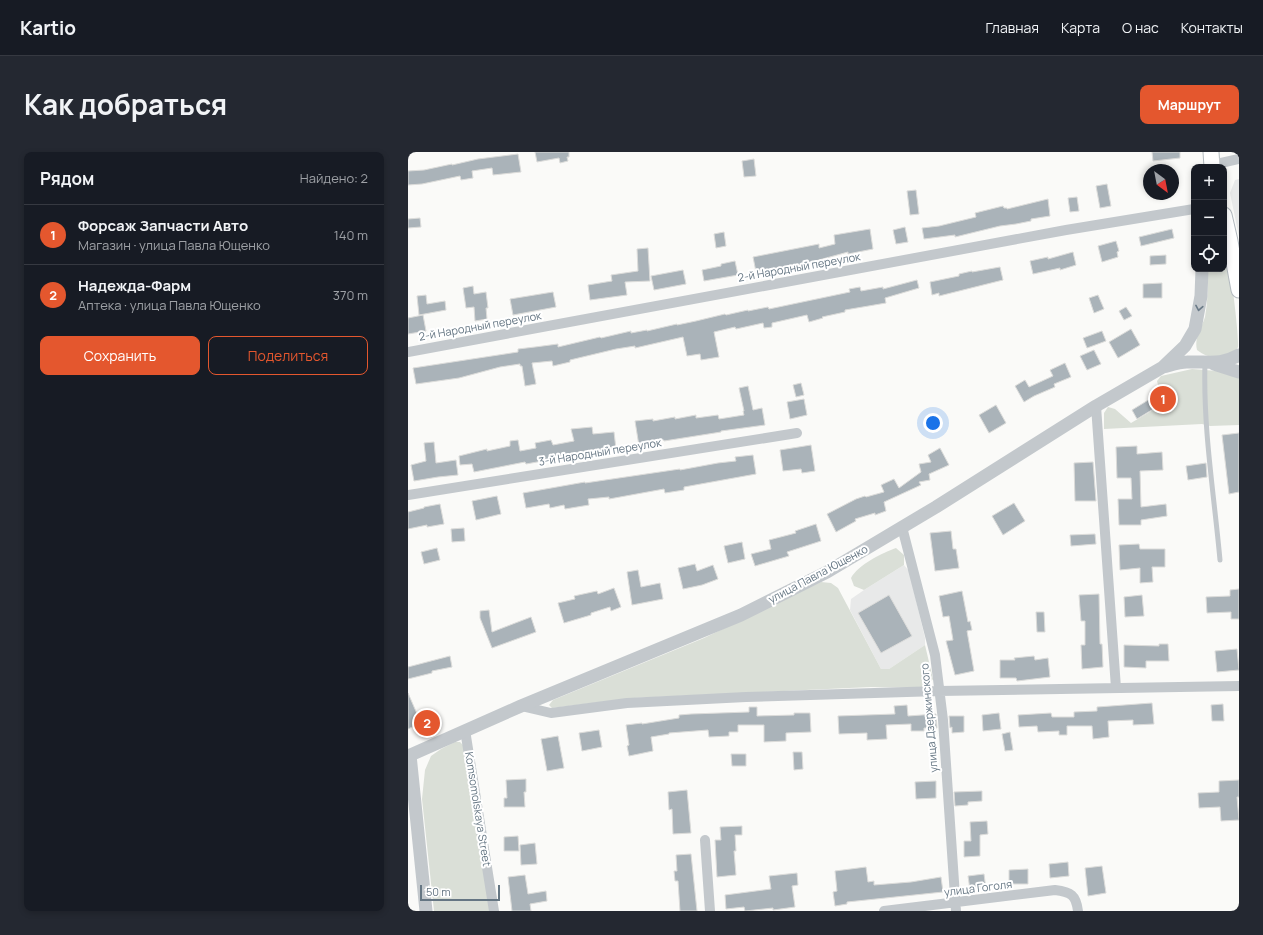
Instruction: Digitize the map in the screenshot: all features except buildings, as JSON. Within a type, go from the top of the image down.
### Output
[{"type":"main road","points":[[1227,240],[1237,261],[1239,290]]},
{"type":"street","points":[[1212,163],[1239,159]]},
{"type":"street","name":"2-й Народный переулок","points":[[408,352],[1058,232],[1191,210]]},
{"type":"street","points":[[1163,367],[1185,346],[1195,329],[1201,296],[1202,272]]},
{"type":"street","points":[[1163,367],[1186,362],[1209,363],[1232,359],[1239,355]]},
{"type":"street","points":[[1209,363],[1239,372]]},
{"type":"street","name":"улица Павла Ющенко","points":[[409,755],[521,706],[741,615],[827,572],[1096,406],[1163,367]]},
{"type":"street","points":[[1096,406],[1116,688]]},
{"type":"street","name":"3-й Народный переулок","points":[[408,495],[797,433]]},
{"type":"street","name":"улица Дзержинского","points":[[902,527],[935,655],[943,720],[956,907]]},
{"type":"street","points":[[521,706],[551,713],[626,703],[746,697],[939,691],[1239,686]]},
{"type":"street","name":"Komsomolskaya Street","points":[[465,730],[494,911]]},
{"type":"street","points":[[409,755],[426,911]]},
{"type":"street","points":[[705,840],[710,911]]},
{"type":"street","name":"улица Гоголя","points":[[884,911],[956,907],[1055,890],[1067,892],[1074,897],[1078,911]]},
{"type":"lane","points":[[1209,363],[1205,388],[1206,433],[1214,493],[1220,560]]},
{"type":"shaded area","points":[[1239,179],[1239,237],[1230,193],[1235,180]]},
{"type":"shaded area","points":[[1227,254],[1236,317],[1238,347],[1235,352],[1226,356],[1206,355],[1197,350],[1196,341],[1205,317],[1208,293],[1208,272],[1227,272]]},
{"type":"shaded area","points":[[1192,369],[1217,371],[1239,377],[1239,425],[1210,426],[1202,424],[1104,429],[1104,413],[1108,407],[1115,409],[1131,423],[1163,404],[1157,381],[1161,376]]},
{"type":"shaded area","points":[[896,548],[904,555],[904,565],[864,590],[854,586],[851,578],[854,573],[877,556]]},
{"type":"shaded area","points":[[904,565],[909,571],[925,638],[925,645],[889,669],[881,669],[850,610],[851,599]]},
{"type":"shaded area","points":[[821,582],[831,583],[838,588],[881,669],[889,669],[925,645],[933,679],[926,688],[871,687],[634,698],[552,708],[549,705],[553,700],[704,638]]},
{"type":"shaded area","points":[[455,742],[460,742],[464,746],[492,911],[434,911],[422,799],[425,770],[431,756]]},
{"type":"place","name":"Форсаж Запчасти Авто","points":[[1163,399]]},
{"type":"place","name":"Надежда-Фарм","points":[[427,723]]}]
